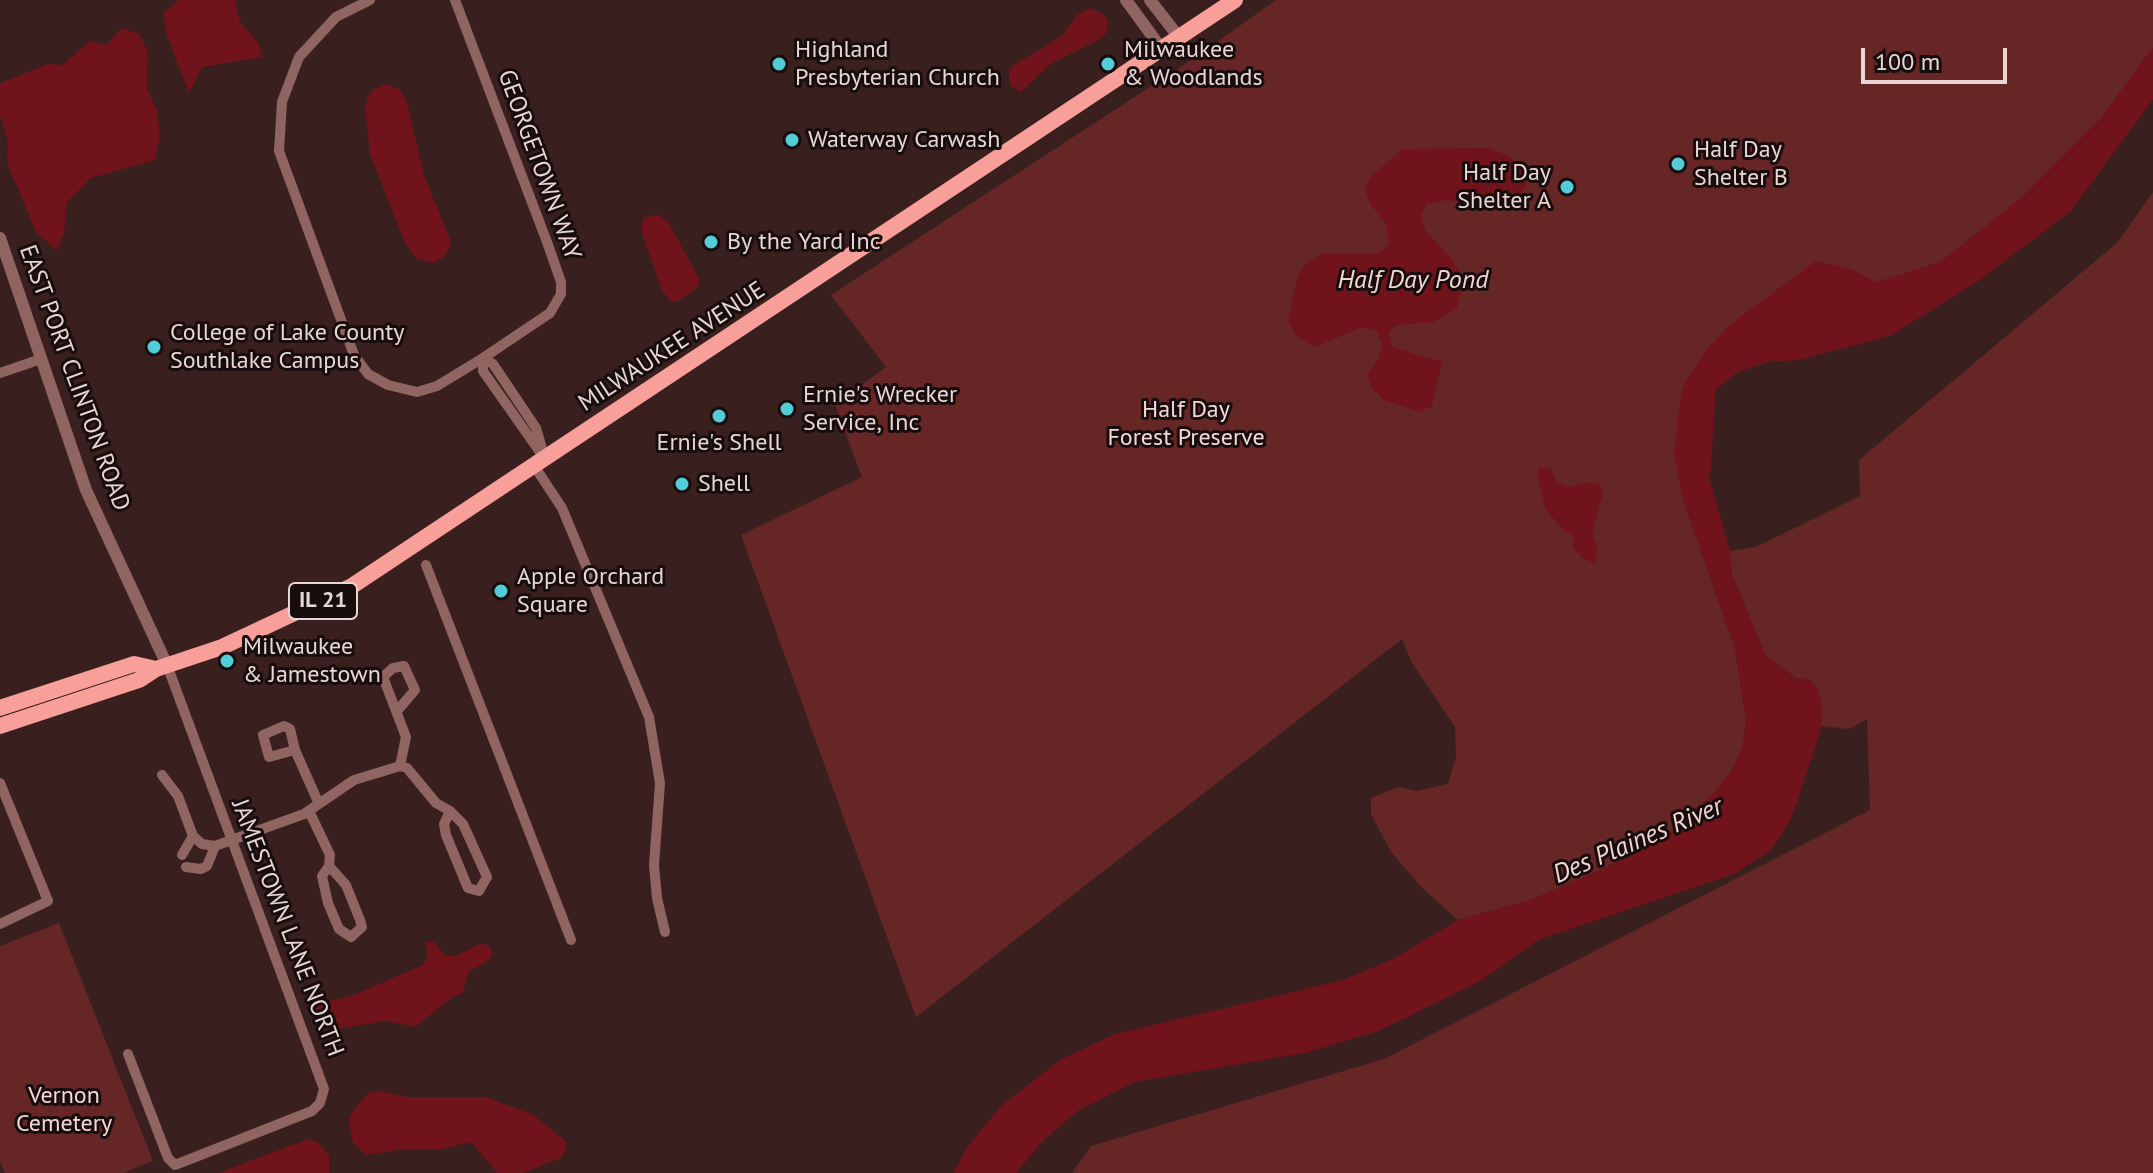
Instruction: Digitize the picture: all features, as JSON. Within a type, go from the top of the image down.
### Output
[{"type":"main road","name":"MILWAUKEE AVENUE","points":[[4,727],[139,680],[161,667],[256,633],[352,586],[1235,0]]},
{"type":"main road","name":"MILWAUKEE AVENUE","points":[[0,708],[134,664],[161,667]]},
{"type":"street","name":"GEORGETOWN WAY","points":[[370,0],[336,17],[299,57],[289,76],[278,134],[286,176],[354,355],[368,374],[388,385],[417,392],[437,386],[550,313],[559,301],[561,282],[455,0]]},
{"type":"street","points":[[1126,0],[1161,48]]},
{"type":"street","points":[[1150,0],[1178,36]]},
{"type":"street","name":"EAST PORT CLINTON ROAD","points":[[0,238],[86,490],[161,667]]},
{"type":"street","points":[[483,358],[493,364],[536,428],[540,463],[562,508],[649,717],[660,783],[654,865],[665,932]]},
{"type":"street","points":[[0,373],[41,359]]},
{"type":"street","points":[[426,565],[571,940]]},
{"type":"street","name":"JAMESTOWN LANE NORTH","points":[[128,1054],[168,1158],[175,1165],[312,1111],[320,1103],[324,1089],[232,840],[161,667]]},
{"type":"street","points":[[397,711],[407,745],[400,766]]},
{"type":"street","points":[[295,750],[319,804]]},
{"type":"street","points":[[162,775],[178,796],[193,836],[202,844],[215,846],[309,811],[354,780],[400,766],[407,768],[436,803],[450,811],[463,824],[487,877],[479,891],[468,888],[446,835],[444,824],[450,811]]},
{"type":"street","points":[[0,783],[48,901],[0,924]]},
{"type":"street","points":[[309,811],[330,855],[329,866],[322,876],[328,903],[343,935],[351,937],[362,927],[360,920],[346,885],[329,866]]},
{"type":"street","points":[[182,855],[193,836]]},
{"type":"street","points":[[186,867],[194,871],[207,866],[215,846]]},
{"type":"green space","name":"Half Day Forest Preserve","points":[[1276,0],[2153,0],[2153,70],[1979,251],[1730,355],[1689,414],[1682,496],[1735,649],[1746,719],[1743,745],[1734,767],[1717,790],[1673,831],[1591,876],[1530,900],[1458,920],[1422,888],[1391,852],[1371,814],[1371,798],[1398,787],[1417,791],[1448,784],[1456,757],[1455,727],[1412,663],[1402,639],[916,1017],[741,535],[862,477],[835,405],[886,367],[831,295],[1199,55]],"holes":[[[1603,491],[1592,535],[1563,530]]]},
{"type":"green space","points":[[2153,192],[2153,1173],[1072,1173],[1091,1146],[1384,1059],[1870,810],[1867,719],[1849,729],[1822,726],[1819,691],[1809,679],[1796,678],[1766,657],[1732,575],[1730,551],[1756,547],[1860,496],[1859,460],[2118,242]]},
{"type":"green space","name":"Vernon Cemetery","points":[[59,923],[153,1161],[123,1173],[5,1173],[0,1161],[0,946]]},
{"type":"water","points":[[178,0],[235,0],[240,22],[258,43],[262,57],[202,67],[189,93],[167,36],[163,13]]},
{"type":"water","points":[[1090,8],[1104,14],[1108,21],[1107,32],[1100,39],[1050,64],[1021,92],[1009,85],[1009,68],[1062,36],[1077,15]]},
{"type":"water","points":[[122,28],[139,34],[148,52],[147,90],[157,110],[160,138],[155,160],[91,178],[67,202],[64,233],[57,251],[36,232],[7,163],[8,142],[0,115],[0,83],[49,64],[63,65],[89,41],[106,45]]},
{"type":"water","points":[[2153,47],[2153,99],[2071,211],[1977,282],[1890,336],[1799,360],[1769,362],[1738,372],[1716,389],[1710,480],[1730,551],[1732,575],[1766,656],[1796,678],[1809,679],[1819,691],[1822,706],[1822,726],[1797,802],[1789,823],[1770,851],[1734,874],[1538,940],[1482,980],[1379,1031],[1305,1053],[1134,1082],[1076,1112],[1042,1142],[1016,1173],[953,1173],[968,1146],[1002,1105],[1060,1060],[1115,1034],[1343,980],[1393,959],[1458,920],[1530,900],[1629,857],[1673,831],[1717,790],[1734,767],[1743,745],[1746,719],[1735,649],[1682,496],[1674,452],[1682,388],[1707,349],[1728,326],[1816,261],[1851,269],[1876,282],[1940,262],[2022,197],[2101,118]]},
{"type":"water","points":[[384,84],[399,89],[406,99],[424,175],[451,242],[445,257],[432,263],[416,258],[405,243],[370,154],[365,107],[370,92]]},
{"type":"water","name":"Half Day Pond","points":[[1490,148],[1510,157],[1527,173],[1525,188],[1514,202],[1491,205],[1447,200],[1427,204],[1421,216],[1425,230],[1452,259],[1464,280],[1457,308],[1434,322],[1396,325],[1389,332],[1392,347],[1442,362],[1432,406],[1420,412],[1383,400],[1372,388],[1367,376],[1378,360],[1382,344],[1377,331],[1363,327],[1314,347],[1297,337],[1288,320],[1298,275],[1308,262],[1324,253],[1378,253],[1389,244],[1386,224],[1370,204],[1365,190],[1371,176],[1403,149]]},
{"type":"water","points":[[656,214],[668,221],[699,279],[698,287],[678,301],[671,302],[662,290],[641,230],[643,219]]},
{"type":"water","points":[[1540,467],[1551,469],[1556,482],[1569,487],[1598,483],[1603,491],[1592,535],[1597,544],[1596,564],[1583,558],[1573,548],[1574,536],[1563,530],[1545,508],[1537,473]]},
{"type":"water","points":[[425,941],[434,942],[445,956],[455,956],[480,944],[488,945],[493,953],[489,960],[469,971],[462,994],[454,996],[415,1027],[386,1021],[338,1029],[316,1024],[313,1012],[320,1004],[356,994],[423,965],[428,954]]},
{"type":"water","points":[[380,1091],[407,1097],[486,1097],[532,1114],[567,1142],[565,1152],[561,1158],[522,1173],[498,1173],[471,1142],[438,1150],[398,1150],[366,1155],[353,1143],[349,1122],[352,1112],[368,1093]]},
{"type":"water","points":[[308,1139],[318,1142],[329,1156],[329,1173],[218,1173]]},
{"type":"place","name":"Highland Presbyterian Church","points":[[779,64]]},
{"type":"place","name":"Milwaukee & Woodlands","points":[[1108,64]]},
{"type":"place","name":"Waterway Carwash","points":[[792,140]]},
{"type":"place","name":"Half Day Shelter B","points":[[1678,164]]},
{"type":"place","name":"Half Day Shelter A","points":[[1567,187]]},
{"type":"place","name":"By the Yard Inc","points":[[711,242]]},
{"type":"place","name":"College of Lake County Southlake Campus","points":[[154,347]]},
{"type":"place","name":"Ernie's Wrecker Service, Inc","points":[[787,409]]},
{"type":"place","name":"Ernie's Shell","points":[[719,416]]},
{"type":"place","name":"Shell","points":[[682,484]]},
{"type":"place","name":"Apple Orchard Square","points":[[501,591]]},
{"type":"place","name":"Milwaukee & Jamestown","points":[[227,661]]},
{"type":"water label","name":"Des Plaines River","points":[[1638,841]]}]
